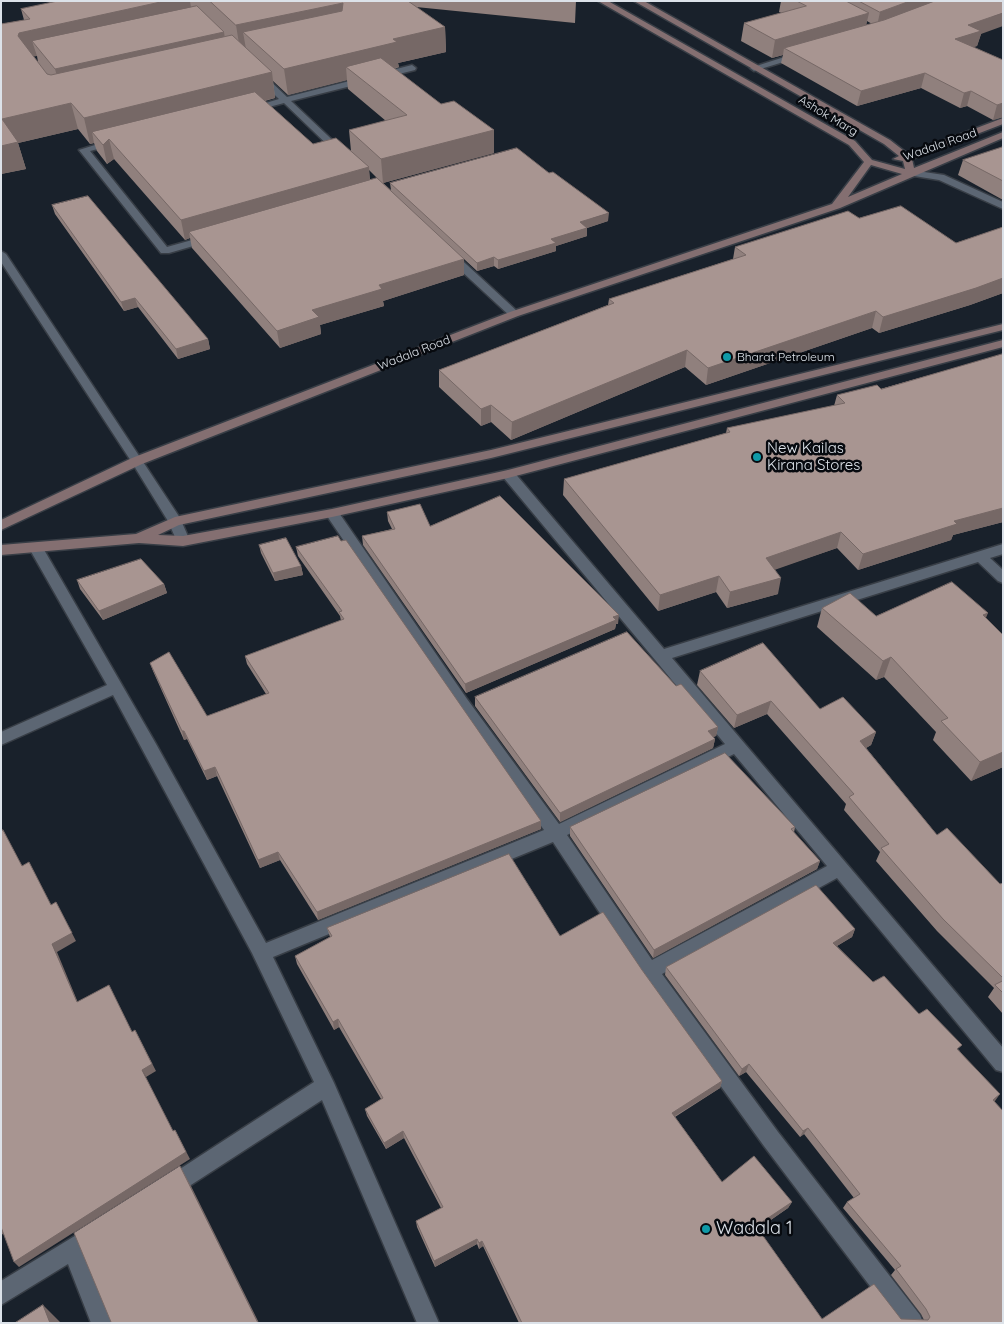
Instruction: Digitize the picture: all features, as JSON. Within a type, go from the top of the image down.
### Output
[{"type":"street","name":"Ashok Marg","points":[[602,1],[852,143],[869,162]]},
{"type":"street","name":"Ashok Marg","points":[[638,1],[887,142],[907,158]]},
{"type":"street","points":[[754,68],[811,51]]},
{"type":"street","points":[[251,68],[346,157]]},
{"type":"street","points":[[239,111],[412,68]]},
{"type":"street","name":"Wadala Road","points":[[869,162],[907,158],[1003,121]]},
{"type":"street","name":"Wadala Road","points":[[869,162],[911,173],[1003,135]]},
{"type":"street","points":[[128,139],[84,150],[165,251],[221,235]]},
{"type":"street","points":[[907,158],[911,173]]},
{"type":"street","points":[[836,206],[869,162]]},
{"type":"street","points":[[836,206],[911,173],[941,177],[1003,206]]},
{"type":"street","name":"Wadala Road","points":[[1,526],[137,461],[514,314],[836,206]]},
{"type":"street","points":[[443,248],[514,314]]},
{"type":"street","points":[[1,254],[137,461],[175,521],[184,541]]},
{"type":"street","points":[[140,538],[175,521],[491,454],[1003,327]]},
{"type":"street","points":[[1,550],[140,538],[184,541],[332,513],[508,474],[1003,343]]},
{"type":"street","points":[[740,392],[756,409]]},
{"type":"street","points":[[508,474],[1003,1063]]},
{"type":"street","points":[[332,513],[462,703],[556,833],[649,971],[771,1139],[912,1323]]},
{"type":"street","points":[[36,548],[116,687],[261,953],[324,1087],[428,1323]]},
{"type":"street","points":[[662,656],[1003,549]]},
{"type":"street","points":[[980,556],[1003,578]]},
{"type":"street","points":[[620,636],[638,628]]},
{"type":"street","points":[[1,739],[116,687]]},
{"type":"street","points":[[462,703],[479,696]]},
{"type":"street","points":[[261,953],[556,833],[735,746]]},
{"type":"street","points":[[649,971],[840,868]]},
{"type":"street","points":[[157,1196],[324,1087]]},
{"type":"street","points":[[1,1294],[115,1222]]},
{"type":"street","points":[[73,1250],[102,1323]]},
{"type":"building","points":[[58,1],[165,1],[19,33],[18,36],[47,74],[51,75],[232,35],[272,72],[84,118],[71,103],[2,119],[18,142],[1,146],[1,24],[30,19],[21,9]]},
{"type":"building","points":[[210,1],[408,1],[445,27],[393,39],[397,42],[284,69],[243,32],[342,11],[343,3],[236,25]]},
{"type":"building","points":[[797,1],[846,1],[869,13],[775,40],[744,23],[806,6]]},
{"type":"building","points":[[859,1],[910,1],[880,12]]},
{"type":"building","points":[[935,1],[1003,1],[1003,13],[968,25],[981,31],[955,39],[1003,60],[1003,103],[997,105],[971,91],[964,93],[925,73],[861,91],[784,48],[884,20]]},
{"type":"building","points":[[197,6],[224,32],[55,69],[32,41]]},
{"type":"building","points":[[381,58],[441,104],[454,101],[494,130],[381,159],[349,130],[407,115],[346,67]]},
{"type":"building","points":[[255,92],[313,144],[336,138],[369,167],[181,220],[109,139],[103,145],[92,132]]},
{"type":"building","points":[[1003,147],[1003,181],[963,160]]},
{"type":"building","points":[[517,148],[549,173],[553,172],[609,213],[580,222],[587,228],[551,239],[556,243],[498,260],[494,257],[477,263],[390,183]]},
{"type":"building","points":[[377,178],[464,259],[379,285],[382,289],[312,310],[319,317],[277,331],[189,232]]},
{"type":"building","points":[[88,196],[208,339],[176,349],[135,298],[121,302],[52,205]]},
{"type":"building","points":[[901,206],[956,243],[1003,227],[1003,278],[883,317],[876,311],[708,368],[687,350],[512,422],[491,405],[481,409],[439,370],[614,303],[609,299],[746,255],[735,247],[848,211],[859,218]]},
{"type":"building","points":[[1003,354],[1003,508],[954,521],[957,524],[863,554],[841,532],[766,558],[781,578],[730,592],[719,576],[660,595],[564,479],[730,432],[727,428],[845,403],[837,395],[877,385],[881,389]]},
{"type":"building","points":[[500,496],[619,615],[613,617],[616,620],[465,684],[362,536],[395,529],[387,512],[420,504],[430,526]]},
{"type":"building","points":[[338,536],[341,541],[346,540],[541,821],[317,912],[278,852],[258,860],[215,767],[204,771],[184,731],[182,731],[150,663],[169,652],[207,716],[269,693],[245,656],[344,619],[339,612],[342,611],[296,547]]},
{"type":"building","points":[[286,538],[301,566],[273,573],[259,545]]},
{"type":"building","points":[[141,559],[164,584],[99,611],[77,580]]},
{"type":"building","points":[[952,582],[988,613],[983,615],[1003,635],[1003,752],[980,762],[941,721],[948,718],[891,657],[883,661],[822,608],[850,593],[876,616]]},
{"type":"building","points":[[627,632],[676,686],[681,684],[718,727],[708,731],[715,739],[560,813],[475,697]]},
{"type":"building","points":[[763,643],[820,709],[843,697],[876,732],[860,741],[937,835],[947,828],[1000,884],[1003,883],[1003,978],[943,919],[881,848],[889,844],[849,797],[854,794],[771,701],[737,715],[700,671]]},
{"type":"building","points":[[725,753],[795,827],[791,829],[820,861],[654,950],[570,827]]},
{"type":"building","points":[[3,830],[22,866],[29,862],[51,905],[56,902],[72,933],[52,944],[77,1002],[109,985],[132,1032],[135,1030],[152,1064],[142,1070],[173,1131],[175,1130],[186,1152],[14,1262],[1,1227],[1,831]]},
{"type":"building","points":[[509,854],[560,936],[603,912],[642,970],[722,1081],[672,1113],[722,1182],[754,1156],[792,1202],[756,1226],[822,1319],[874,1284],[901,1319],[928,1320],[930,1317],[926,1309],[896,1269],[901,1266],[847,1202],[860,1194],[808,1128],[803,1131],[749,1064],[742,1069],[666,967],[816,885],[855,929],[833,943],[873,982],[884,976],[919,1014],[927,1009],[962,1045],[957,1049],[1000,1094],[993,1100],[1003,1111],[1003,1323],[522,1323],[482,1241],[479,1243],[477,1239],[434,1261],[416,1221],[443,1207],[403,1131],[384,1143],[365,1109],[383,1098],[338,1019],[333,1022],[295,956],[332,936],[327,928]]},
{"type":"building","points":[[1003,981],[1003,993],[995,985]]},
{"type":"building","points":[[180,1166],[258,1323],[109,1323],[111,1322],[74,1233]]},
{"type":"building","points":[[43,1305],[50,1323],[15,1323]]},
{"type":"place","name":"Bharat Petroleum","points":[[727,357]]},
{"type":"place","name":"New Kailas Kirana Stores","points":[[757,457]]},
{"type":"place","name":"Wadala 1","points":[[706,1229]]}]
